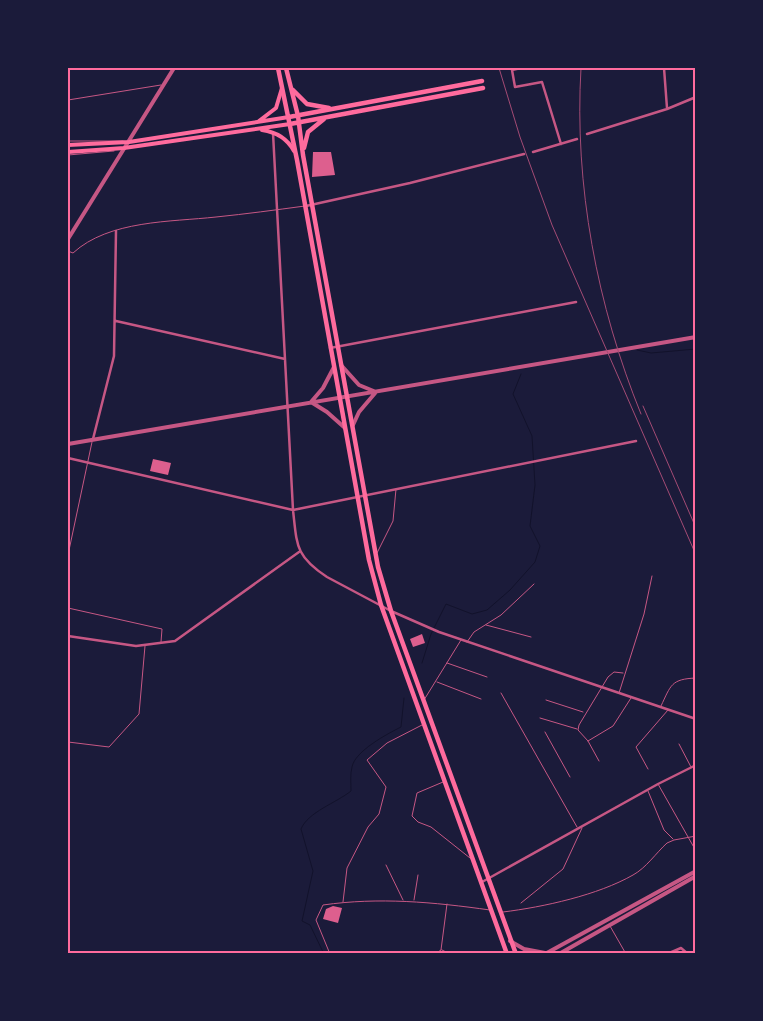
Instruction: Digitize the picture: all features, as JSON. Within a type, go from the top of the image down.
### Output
[{"type":"main road","points":[[278,68],[289,117],[345,428],[375,556],[391,611],[516,954]]},
{"type":"main road","points":[[286,68],[298,116],[303,155],[347,397],[369,560],[381,605],[508,954]]},
{"type":"main road","points":[[68,145],[129,142],[298,116],[482,81]]},
{"type":"main road","points":[[290,85],[296,95],[307,104],[319,108],[340,108]]},
{"type":"main road","points":[[256,122],[276,108],[282,86]]},
{"type":"main road","points":[[68,153],[124,148],[290,124],[483,88]]},
{"type":"main road","points":[[303,155],[308,132],[326,117]]},
{"type":"main road","points":[[257,129],[273,132],[284,138],[296,156]]},
{"type":"main road","points":[[458,814],[464,812]]},
{"type":"street","points":[[68,239],[174,68]]},
{"type":"street","points":[[521,68],[512,70],[515,87],[542,82],[561,144]]},
{"type":"street","points":[[664,68],[667,109]]},
{"type":"street","points":[[587,134],[667,109],[696,97]]},
{"type":"street","points":[[273,132],[293,510],[299,552],[316,570],[326,577],[391,611],[436,631],[696,719]]},
{"type":"street","points":[[533,152],[577,139]]},
{"type":"street","points":[[305,206],[410,183],[524,154]]},
{"type":"street","points":[[93,439],[114,356],[116,232]]},
{"type":"street","points":[[330,348],[576,302]]},
{"type":"street","points":[[116,321],[285,359]]},
{"type":"street","points":[[68,444],[696,337]]},
{"type":"street","points":[[341,365],[359,385],[376,392]]},
{"type":"street","points":[[311,402],[323,388],[334,367]]},
{"type":"street","points":[[352,428],[359,412],[376,392]]},
{"type":"street","points":[[311,402],[327,412],[345,428]]},
{"type":"street","points":[[68,458],[293,510],[636,441]]},
{"type":"street","points":[[68,636],[145,646],[175,641],[299,552]]},
{"type":"street","points":[[481,882],[647,789],[696,765]]},
{"type":"street","points":[[510,941],[524,948],[545,953],[696,871]]},
{"type":"street","points":[[559,954],[696,876]]},
{"type":"street","points":[[667,954],[681,948],[688,954]]},
{"type":"lane","points":[[68,100],[154,84],[164,85]]},
{"type":"lane","points":[[68,141],[114,139],[129,142]]},
{"type":"lane","points":[[68,252],[73,253],[105,233],[116,232],[160,220],[305,206]]},
{"type":"lane","points":[[68,555],[93,439]]},
{"type":"lane","points":[[375,556],[381,549],[394,521],[396,488]]},
{"type":"lane","points":[[619,693],[644,614],[652,576]]},
{"type":"lane","points":[[467,642],[474,632],[501,615],[534,584]]},
{"type":"lane","points":[[68,608],[162,629],[160,644]]},
{"type":"lane","points":[[484,625],[531,637]]},
{"type":"lane","points":[[424,700],[461,640]]},
{"type":"lane","points":[[68,742],[109,747],[139,714],[145,646]]},
{"type":"lane","points":[[447,663],[487,677]]},
{"type":"lane","points":[[578,730],[584,713],[603,688],[610,674],[619,672],[625,674]]},
{"type":"lane","points":[[660,707],[670,686],[676,681],[696,678]]},
{"type":"lane","points":[[436,682],[481,699]]},
{"type":"lane","points":[[501,692],[578,828]]},
{"type":"lane","points":[[588,741],[613,726],[631,697]]},
{"type":"lane","points":[[546,700],[584,713]]},
{"type":"lane","points":[[648,769],[636,747],[668,710]]},
{"type":"lane","points":[[540,718],[578,730],[588,741],[599,761]]},
{"type":"lane","points":[[342,902],[347,868],[368,827],[378,814],[386,787],[367,760],[387,743],[432,721]]},
{"type":"lane","points":[[545,732],[570,777]]},
{"type":"lane","points":[[679,744],[691,768]]},
{"type":"lane","points":[[446,780],[417,793],[412,813],[415,820],[431,827],[475,862]]},
{"type":"lane","points":[[658,784],[696,851]]},
{"type":"lane","points":[[647,789],[664,830],[674,840]]},
{"type":"lane","points":[[521,904],[563,869],[583,825]]},
{"type":"lane","points":[[330,954],[316,920],[323,906],[342,902],[404,900],[500,912],[524,910],[608,886],[634,874],[674,840],[696,836]]},
{"type":"lane","points":[[386,865],[404,900]]},
{"type":"lane","points":[[414,901],[418,875]]},
{"type":"lane","points":[[435,954],[441,950],[447,904]]},
{"type":"lane","points":[[610,925],[626,954]]},
{"type":"lane","points":[[441,950],[450,954]]},
{"type":"building","points":[[313,152],[331,152],[335,175],[312,177]]},
{"type":"building","points":[[153,459],[171,463],[168,475],[150,471]]},
{"type":"building","points":[[422,634],[425,643],[413,647],[410,639]]},
{"type":"building","points":[[333,906],[342,908],[338,923],[323,919],[326,909]]},
{"type":"waterway","points":[[637,350],[651,353],[696,349]]},
{"type":"waterway","points":[[422,663],[431,634],[446,604],[472,614],[487,610],[510,590],[535,562],[540,546],[530,526],[535,485],[532,436],[513,394],[521,374]]},
{"type":"waterway","points":[[324,954],[310,925],[302,921],[313,871],[301,829],[316,813],[351,791],[351,773],[354,761],[365,749],[401,727],[404,698]]},
{"type":"railway","points":[[499,68],[520,137],[552,225],[696,555]]},
{"type":"railway","points":[[581,68],[581,156],[592,244],[612,331],[641,414]]},
{"type":"railway","points":[[643,406],[696,528]]}]
